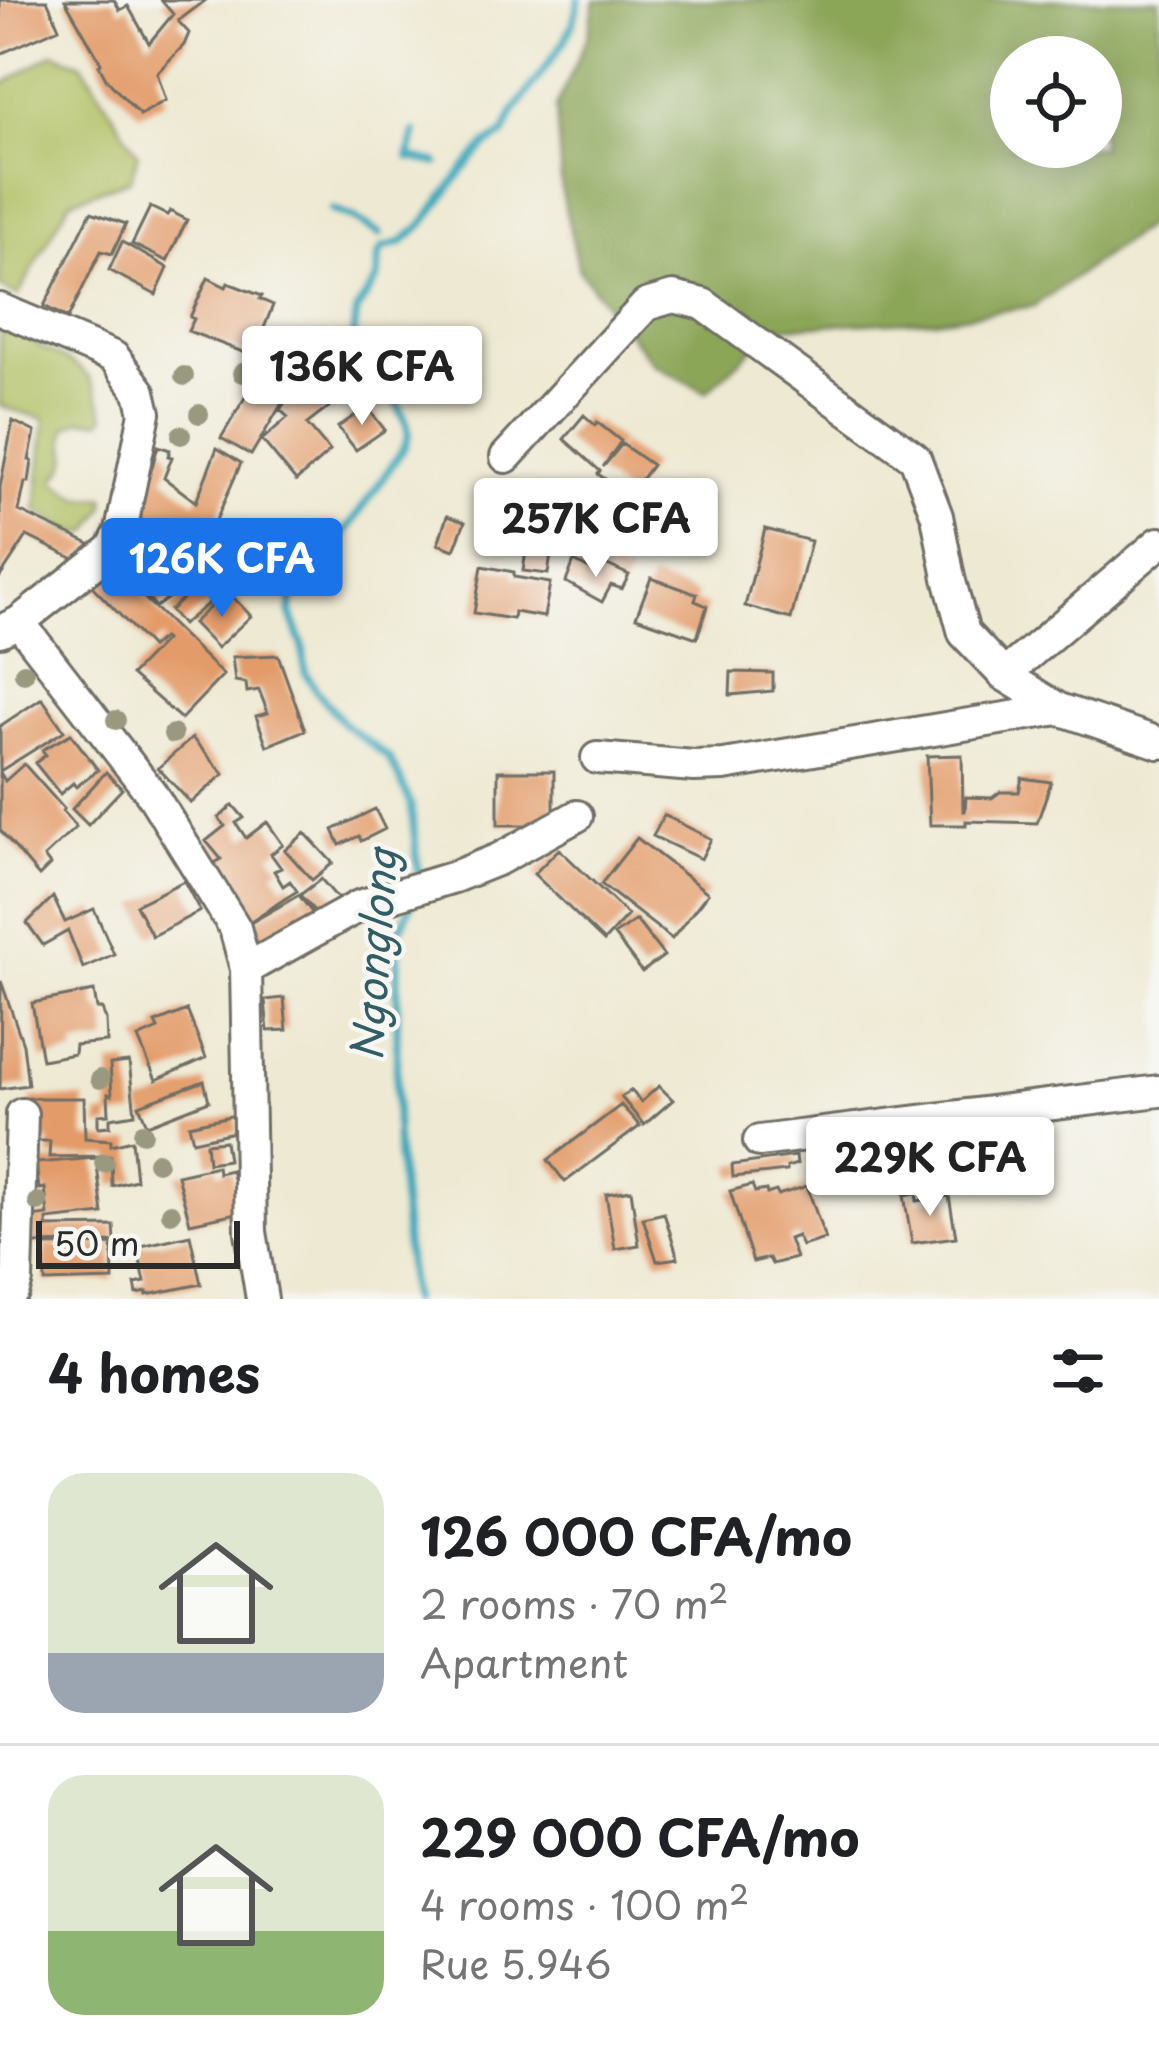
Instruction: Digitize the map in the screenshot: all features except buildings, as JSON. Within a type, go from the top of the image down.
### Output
[{"type":"street","points":[[506,457],[646,305],[673,297],[703,304],[915,458],[937,516],[964,633],[1004,675],[1059,709],[1159,743]]},
{"type":"street","points":[[0,309],[114,357],[140,392],[145,413],[122,531],[112,549],[10,626],[151,793],[235,928],[246,969],[251,1232],[262,1299]]},
{"type":"street","points":[[1004,675],[1159,543]]},
{"type":"street","points":[[597,758],[724,765],[1059,709]]},
{"type":"street","points":[[246,969],[359,906],[499,859],[577,816]]},
{"type":"street","points":[[759,1141],[1159,1090]]},
{"type":"street","points":[[0,1297],[14,1290],[17,1280],[22,1114]]},
{"type":"green space","points":[[595,0],[1159,0],[1159,217],[1034,306],[934,320],[776,327],[706,392],[653,364],[579,270],[562,194],[556,108],[588,36]]},
{"type":"green space","points":[[54,53],[82,64],[138,154],[131,179],[70,201],[18,296],[0,287],[0,86]]},
{"type":"green space","points":[[0,326],[77,366],[95,388],[105,416],[101,421],[81,420],[66,428],[66,465],[55,478],[80,498],[105,497],[105,507],[89,532],[68,530],[36,510],[45,419],[0,406]]},
{"type":"waterway","name":"Ngonglong","points":[[419,877],[411,805],[400,779],[388,757],[344,724],[316,690],[305,672],[303,647],[290,612],[293,597],[313,563],[348,529],[409,434],[397,403],[362,360],[353,340],[357,310],[378,278],[379,255],[422,225],[464,169],[504,134],[513,113],[564,42],[579,0]]},
{"type":"waterway","points":[[415,132],[409,157],[437,163]]},
{"type":"waterway","points":[[332,210],[380,234]]},
{"type":"waterway","name":"Ngonglong","points":[[411,1299],[396,1135],[398,930],[414,897]]}]
